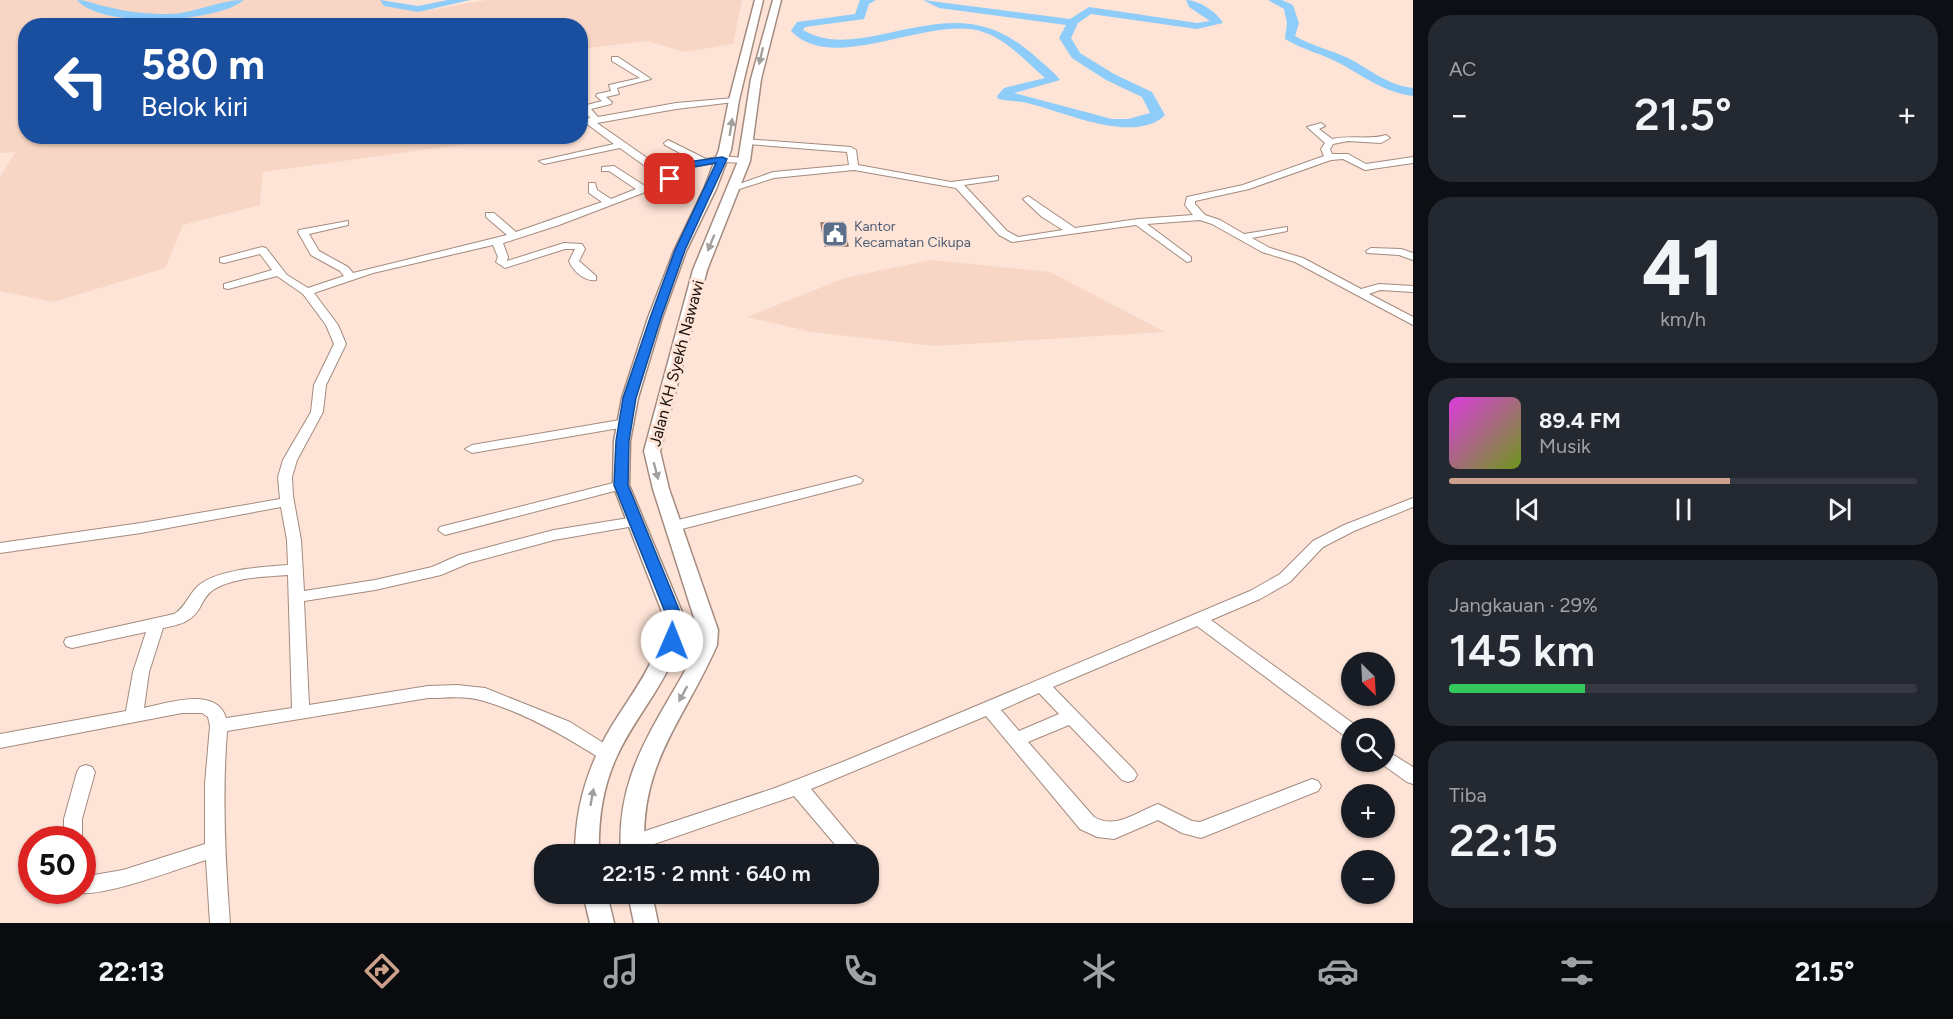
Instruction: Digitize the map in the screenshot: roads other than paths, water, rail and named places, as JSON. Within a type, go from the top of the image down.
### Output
[{"type":"main road","name":"Jalan KH Syekh Nawawi","points":[[587,844],[586,828],[592,789],[607,754],[666,655],[675,627],[672,612],[621,485],[622,441],[630,398],[680,250],[722,159],[731,131],[734,100],[759,0]]},
{"type":"main road","name":"Jalan KH Syekh Nawawi","points":[[632,844],[631,807],[641,772],[707,645],[708,630],[704,610],[658,480],[652,451],[700,270],[744,161],[756,80],[777,0]]},
{"type":"main road","points":[[597,904],[602,923]]},
{"type":"main road","points":[[642,904],[646,923]]},
{"type":"street","points":[[588,107],[608,102],[600,96],[616,92],[612,87],[647,79],[615,59]]},
{"type":"street","points":[[589,122],[676,106],[734,100]]},
{"type":"street","points":[[589,122],[670,179]]},
{"type":"street","points":[[1321,126],[1311,127],[1330,142]]},
{"type":"street","points":[[1329,157],[1325,149],[1330,142],[1348,138],[1381,140],[1386,138]]},
{"type":"street","points":[[747,141],[850,150],[855,167]]},
{"type":"street","points":[[668,142],[703,161]]},
{"type":"street","points":[[544,160],[620,145]]},
{"type":"street","points":[[830,148],[836,167]]},
{"type":"street","points":[[1201,217],[1190,205],[1190,199],[1246,187],[1329,157],[1345,156],[1365,167],[1413,160]]},
{"type":"street","points":[[307,292],[350,277],[514,236],[574,216],[670,179],[686,166],[722,159],[744,161]]},
{"type":"street","points":[[733,188],[773,175],[836,167],[855,167],[953,184],[963,189],[977,207],[1008,237],[1024,240],[1138,222],[1201,217],[1216,222],[1276,254],[1299,260],[1413,322]]},
{"type":"street","points":[[604,169],[611,168],[643,189]]},
{"type":"street","points":[[953,184],[995,178]]},
{"type":"street","points":[[592,185],[592,191],[608,201]]},
{"type":"street","points":[[1028,199],[1046,215],[1072,231]]},
{"type":"street","points":[[490,215],[514,236]]},
{"type":"street","points":[[1138,222],[1187,259]]},
{"type":"street","points":[[344,224],[303,232],[315,253],[344,269],[350,277]]},
{"type":"street","points":[[1242,237],[1283,229]]},
{"type":"street","points":[[497,241],[503,257],[501,262],[505,265],[564,246],[578,246],[579,252],[574,261],[576,266],[592,278]]},
{"type":"street","points":[[224,260],[262,250],[279,272],[307,292],[332,325],[340,344],[320,385],[317,412],[290,459],[285,477],[294,540],[301,711]]},
{"type":"street","points":[[1371,251],[1401,252],[1413,257]]},
{"type":"street","points":[[228,286],[279,272]]},
{"type":"street","points":[[1359,293],[1380,287],[1413,289]]},
{"type":"street","points":[[472,449],[626,423]]},
{"type":"street","points":[[674,526],[856,480]]},
{"type":"street","points":[[445,530],[621,485]]},
{"type":"street","points":[[0,548],[141,528],[287,502]]},
{"type":"street","points":[[648,844],[798,787],[1255,595],[1285,578],[1318,544],[1349,528],[1413,502]]},
{"type":"street","points":[[296,597],[385,583],[436,571],[464,559],[554,535],[635,522]]},
{"type":"street","points":[[72,642],[179,619],[191,612],[203,590],[213,585],[229,579],[295,569]]},
{"type":"street","points":[[1198,619],[1341,724]]},
{"type":"street","points":[[134,716],[141,672],[156,624]]},
{"type":"street","points":[[1041,685],[1128,775]]},
{"type":"street","points":[[219,726],[428,692],[457,691],[485,694],[564,727],[607,754]]},
{"type":"street","points":[[0,741],[134,716],[205,706],[216,714],[219,726],[214,784],[215,849],[220,923]]},
{"type":"street","points":[[988,708],[1087,823],[1105,833],[1114,832],[1158,812],[1167,815],[1184,828],[1201,830],[1312,786]]},
{"type":"street","points":[[1017,739],[1072,716]]},
{"type":"street","points":[[1395,764],[1413,777]]},
{"type":"street","points":[[73,826],[86,771]]},
{"type":"street","points":[[798,787],[847,844]]},
{"type":"street","points":[[96,883],[123,878],[215,849]]},
{"type":"waterway","points":[[82,0],[97,8],[110,11],[140,16],[167,17],[191,14],[239,0]]},
{"type":"waterway","points":[[385,0],[388,4],[418,9],[465,0]]},
{"type":"waterway","points":[[871,0],[864,2],[860,17],[801,24],[797,31],[820,42],[846,43],[934,29],[965,26],[983,28],[995,32],[1016,46],[1054,80],[1008,91],[1003,96],[1024,98],[1112,123],[1143,121],[1158,115],[1147,95],[1110,77],[1076,55],[1065,38],[1071,24],[1089,10],[1197,26],[1217,23],[1214,17],[1193,5],[1191,0]]},
{"type":"waterway","points":[[928,0],[939,5],[1071,22]]},
{"type":"waterway","points":[[1273,0],[1289,7],[1293,23],[1289,37],[1302,45],[1344,61],[1369,78],[1396,90],[1413,92]]},
{"type":"place","name":"Kantor Kecamatan Cikupa","points":[[835,234]]}]
